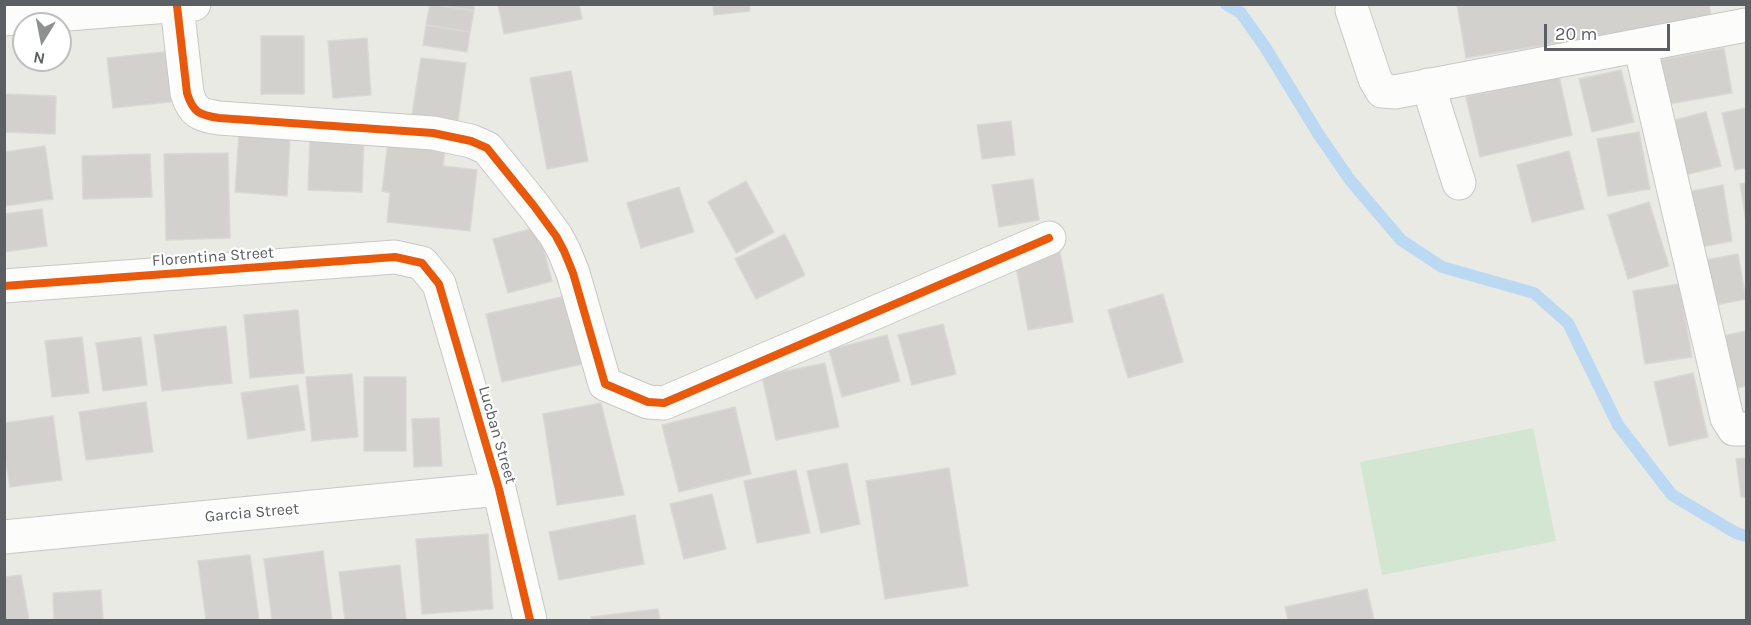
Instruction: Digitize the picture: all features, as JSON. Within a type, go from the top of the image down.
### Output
[{"type":"street","points":[[40,12],[185,5],[187,93],[190,103],[197,112],[219,118],[433,133],[471,141],[487,148],[534,206],[564,251],[573,273],[605,384],[648,402],[664,403],[1049,238]]},
{"type":"street","points":[[1352,10],[1375,79],[1382,91],[1395,92],[1746,25]]},
{"type":"street","points":[[1640,45],[1726,418],[1734,429],[1746,429]]},
{"type":"street","points":[[1428,85],[1459,183]]},
{"type":"street","name":"Florentina Street","points":[[4,286],[395,257],[422,263]]},
{"type":"street","name":"Lucban Street","points":[[422,263],[438,284],[499,489],[530,621]]},
{"type":"street","name":"Garcia Street","points":[[4,537],[499,489]]},
{"type":"green space","points":[[1533,428],[1556,541],[1382,575],[1360,462]]},
{"type":"building","points":[[430,4],[474,11],[470,32],[426,25]]},
{"type":"building","points":[[433,4],[474,4],[474,11]]},
{"type":"building","points":[[498,4],[579,4],[582,19],[504,34]]},
{"type":"building","points":[[713,4],[749,4],[750,11],[714,15]]},
{"type":"building","points":[[1457,4],[1709,4],[1711,17],[1466,58]]},
{"type":"building","points":[[426,25],[470,32],[467,52],[423,45]]},
{"type":"building","points":[[261,36],[304,36],[304,94],[261,94]]},
{"type":"building","points":[[367,38],[371,95],[333,98],[328,41]]},
{"type":"building","points":[[1724,48],[1732,93],[1669,104],[1660,60]]},
{"type":"building","points":[[173,51],[179,101],[113,108],[107,58]]},
{"type":"building","points":[[421,58],[466,63],[458,121],[412,114]]},
{"type":"building","points":[[1621,70],[1634,122],[1592,132],[1579,79]]},
{"type":"building","points":[[571,71],[588,161],[547,169],[530,78]]},
{"type":"building","points":[[1559,76],[1572,135],[1480,157],[1466,97]]},
{"type":"building","points":[[4,94],[56,96],[55,134],[4,132]]},
{"type":"building","points":[[1746,108],[1746,168],[1735,170],[1722,113]]},
{"type":"building","points":[[1706,112],[1721,166],[1685,175],[1671,121]]},
{"type":"building","points":[[1011,121],[1015,155],[982,159],[977,125]]},
{"type":"building","points":[[1639,132],[1650,189],[1608,196],[1597,139]]},
{"type":"building","points":[[239,134],[290,137],[287,196],[235,192]]},
{"type":"building","points":[[389,134],[446,141],[443,166],[477,170],[470,231],[387,222],[390,193],[382,191]]},
{"type":"building","points":[[310,136],[364,137],[362,192],[308,190]]},
{"type":"building","points":[[45,146],[53,199],[5,206],[4,152]]},
{"type":"building","points":[[1569,151],[1584,209],[1532,222],[1517,165]]},
{"type":"building","points":[[228,153],[230,238],[166,240],[164,154]]},
{"type":"building","points":[[150,154],[152,197],[83,199],[82,156]]},
{"type":"building","points":[[1033,179],[1039,220],[999,227],[992,185]]},
{"type":"building","points":[[746,181],[774,232],[736,253],[708,202]]},
{"type":"building","points":[[1746,183],[1746,221],[1740,184]]},
{"type":"building","points":[[1723,185],[1732,241],[1696,248],[1687,192]]},
{"type":"building","points":[[679,187],[694,232],[641,248],[627,203]]},
{"type":"building","points":[[1649,202],[1669,266],[1628,279],[1608,215]]},
{"type":"building","points":[[42,209],[47,246],[4,252],[4,214]]},
{"type":"building","points":[[538,227],[552,281],[508,293],[493,239]]},
{"type":"building","points":[[785,234],[805,275],[756,299],[735,259]]},
{"type":"building","points":[[1060,252],[1073,322],[1028,330],[1015,261]]},
{"type":"building","points":[[1738,254],[1746,299],[1710,306],[1700,261]]},
{"type":"building","points":[[1679,284],[1692,357],[1645,364],[1633,291]]},
{"type":"building","points":[[1163,294],[1183,362],[1128,378],[1108,310]]},
{"type":"building","points":[[570,295],[587,363],[502,382],[486,314]]},
{"type":"building","points":[[298,310],[304,373],[250,378],[244,315]]},
{"type":"building","points":[[943,324],[956,374],[912,385],[898,335]]},
{"type":"building","points":[[226,326],[232,383],[162,391],[154,335]]},
{"type":"building","points":[[1746,331],[1746,386],[1728,390],[1718,337]]},
{"type":"building","points":[[887,335],[900,381],[842,397],[829,350]]},
{"type":"building","points":[[82,337],[89,393],[52,397],[45,341]]},
{"type":"building","points":[[141,337],[147,385],[103,391],[96,343]]},
{"type":"building","points":[[825,363],[839,427],[776,440],[762,376]]},
{"type":"building","points":[[1693,373],[1708,437],[1669,446],[1654,382]]},
{"type":"building","points":[[352,374],[358,437],[312,441],[306,377]]},
{"type":"building","points":[[364,377],[406,377],[406,451],[364,451]]},
{"type":"building","points":[[298,385],[305,430],[248,439],[241,393]]},
{"type":"building","points":[[146,402],[153,452],[86,460],[79,412]]},
{"type":"building","points":[[601,403],[624,495],[557,505],[543,414]]},
{"type":"building","points":[[735,407],[751,474],[679,492],[662,425]]},
{"type":"building","points":[[53,416],[62,480],[10,487],[4,451],[4,423]]},
{"type":"building","points":[[439,418],[442,466],[414,467],[412,419]]},
{"type":"building","points":[[1746,458],[1746,497],[1741,497],[1736,459]]},
{"type":"building","points":[[847,463],[860,524],[821,533],[807,471]]},
{"type":"building","points":[[949,468],[968,586],[885,599],[866,481]]},
{"type":"building","points":[[796,470],[810,533],[757,543],[744,481]]},
{"type":"building","points":[[712,494],[726,549],[684,559],[670,504]]},
{"type":"building","points":[[635,515],[644,564],[559,580],[549,532]]},
{"type":"building","points":[[488,534],[493,609],[422,614],[416,539]]},
{"type":"building","points":[[323,551],[332,620],[272,620],[264,559]]},
{"type":"building","points":[[250,555],[259,620],[206,620],[198,561]]},
{"type":"building","points":[[400,565],[406,620],[345,620],[339,572]]},
{"type":"building","points":[[21,575],[29,620],[4,620],[4,577]]},
{"type":"building","points":[[1367,589],[1374,620],[1288,620],[1285,607]]},
{"type":"building","points":[[101,590],[103,620],[54,620],[53,593]]},
{"type":"building","points":[[658,609],[660,620],[592,620],[591,617]]},
{"type":"waterway","points":[[1226,4],[1241,13],[1350,180],[1401,240],[1442,267],[1534,293],[1568,323],[1618,425],[1672,495],[1736,533],[1746,536]]},
{"type":"cycle path","points":[[177,6],[187,93],[192,105],[202,114],[219,118],[433,133],[471,141],[487,148],[534,206],[564,251],[573,273],[605,384],[648,402],[664,403],[1049,238]]},
{"type":"cycle path","points":[[4,286],[395,257],[422,263],[439,284],[499,489],[530,620]]}]
